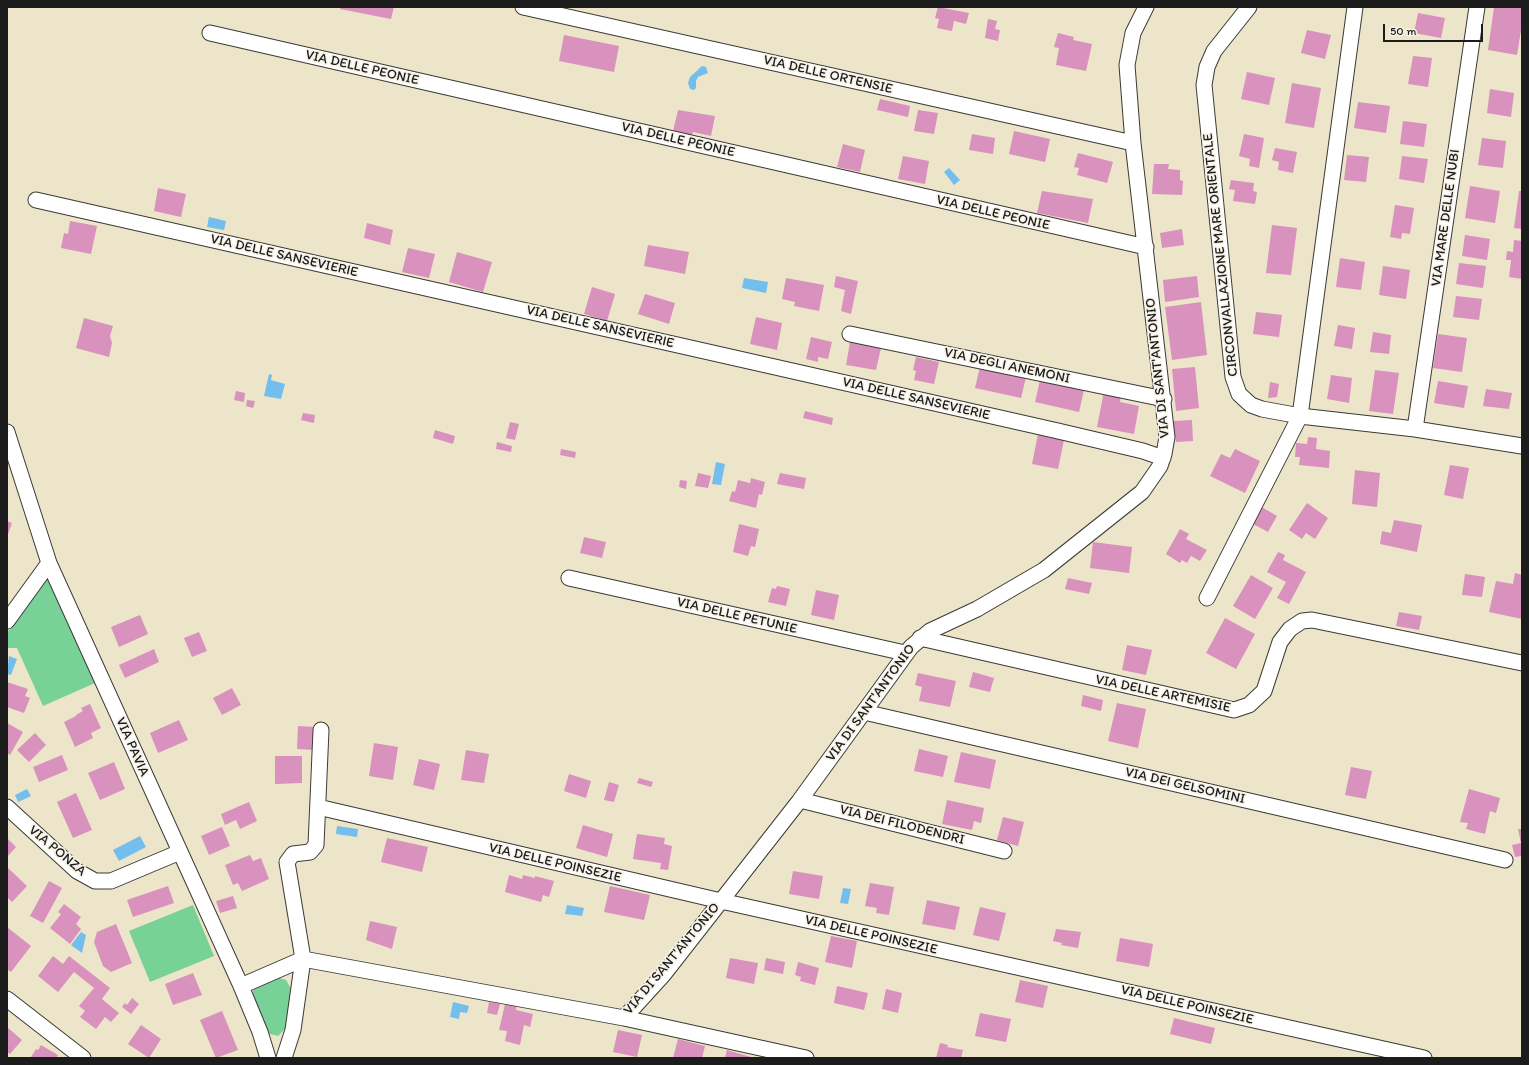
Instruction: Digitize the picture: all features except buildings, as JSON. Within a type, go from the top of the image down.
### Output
[{"type":"street","name":"VIA DELLE ORTENSIE","points":[[523,7],[1133,143]]},
{"type":"street","name":"VIA DI SANT'ANTONIO","points":[[303,959],[624,1018],[664,974],[800,800],[905,653],[920,638],[933,629],[991,602],[1054,563],[1137,497],[1154,477],[1163,458],[1167,437],[1164,399],[1133,143],[1128,59],[1133,33],[1146,7]]},
{"type":"street","name":"CIRCONVALLAZIONE MARE ORIENTALE","points":[[1249,7],[1214,51],[1207,67],[1204,86],[1233,377],[1239,394],[1251,405],[1262,409],[1300,416],[1415,429],[1522,446]]},
{"type":"street","points":[[1207,598],[1300,416],[1355,7]]},
{"type":"street","name":"VIA MARE DELLE NUBI","points":[[1415,429],[1477,7]]},
{"type":"street","name":"VIA DELLE PEONIE","points":[[210,34],[1146,247]]},
{"type":"street","name":"VIA DELLE SANSEVIERIE","points":[[36,200],[1143,451],[1163,458]]},
{"type":"street","name":"VIA DEGLI ANEMONI","points":[[850,334],[1164,399]]},
{"type":"street","name":"VIA PAVIA","points":[[7,432],[12,469],[49,563],[241,986],[260,1032],[268,1058]]},
{"type":"street","points":[[7,621],[49,563]]},
{"type":"street","name":"VIA DELLE PETUNIE","points":[[569,578],[905,653]]},
{"type":"street","name":"VIA DELLE ARTEMISIE","points":[[920,638],[1234,710],[1249,706],[1264,691],[1280,642],[1290,629],[1302,621],[1320,622],[1522,663]]},
{"type":"street","name":"VIA DEI GELSOMINI","points":[[864,712],[1506,860]]},
{"type":"street","points":[[284,1058],[293,1030],[303,959],[287,862],[293,854],[307,853],[314,848],[316,842],[321,730]]},
{"type":"street","name":"VIA DEI FILODENDRI","points":[[800,800],[1004,851]]},
{"type":"street","name":"VIA PONZA","points":[[7,807],[77,871],[95,881],[107,882],[116,879],[180,852]]},
{"type":"street","name":"VIA DELLE POINSEZIE","points":[[318,807],[721,901],[1424,1058]]},
{"type":"street","points":[[241,986],[303,959]]},
{"type":"street","points":[[7,999],[84,1058]]},
{"type":"street","points":[[624,1018],[806,1058]]},
{"type":"green space","points":[[48,576],[95,683],[43,706],[17,648],[7,648],[7,633]]},
{"type":"green space","points":[[193,905],[214,956],[150,982],[129,931]]},
{"type":"green space","points":[[277,977],[286,980],[294,994],[288,1026],[278,1036],[266,1033],[251,996],[255,987]]},
{"type":"water","points":[[702,66],[706,67],[708,73],[698,77],[696,81],[696,88],[694,90],[690,89],[688,83],[690,77]]},
{"type":"water","points":[[949,168],[960,180],[954,185],[944,172]]},
{"type":"water","points":[[209,217],[226,221],[224,230],[207,227]]},
{"type":"water","points":[[744,278],[768,282],[766,293],[742,288]]},
{"type":"water","points":[[269,374],[272,375],[271,380],[285,384],[281,399],[264,396]]},
{"type":"water","points":[[716,462],[725,464],[721,485],[712,484]]},
{"type":"water","points":[[9,656],[17,659],[11,675],[7,674]]},
{"type":"water","points":[[27,789],[31,796],[18,802],[15,795]]},
{"type":"water","points":[[337,826],[358,829],[357,837],[336,834]]},
{"type":"water","points":[[140,836],[146,847],[119,861],[113,850]]},
{"type":"water","points":[[843,888],[851,889],[848,904],[840,903]]},
{"type":"water","points":[[567,905],[584,908],[582,916],[565,914]]},
{"type":"water","points":[[81,932],[86,935],[82,953],[71,945]]},
{"type":"water","points":[[453,1002],[469,1006],[467,1013],[460,1012],[459,1019],[450,1017]]}]
